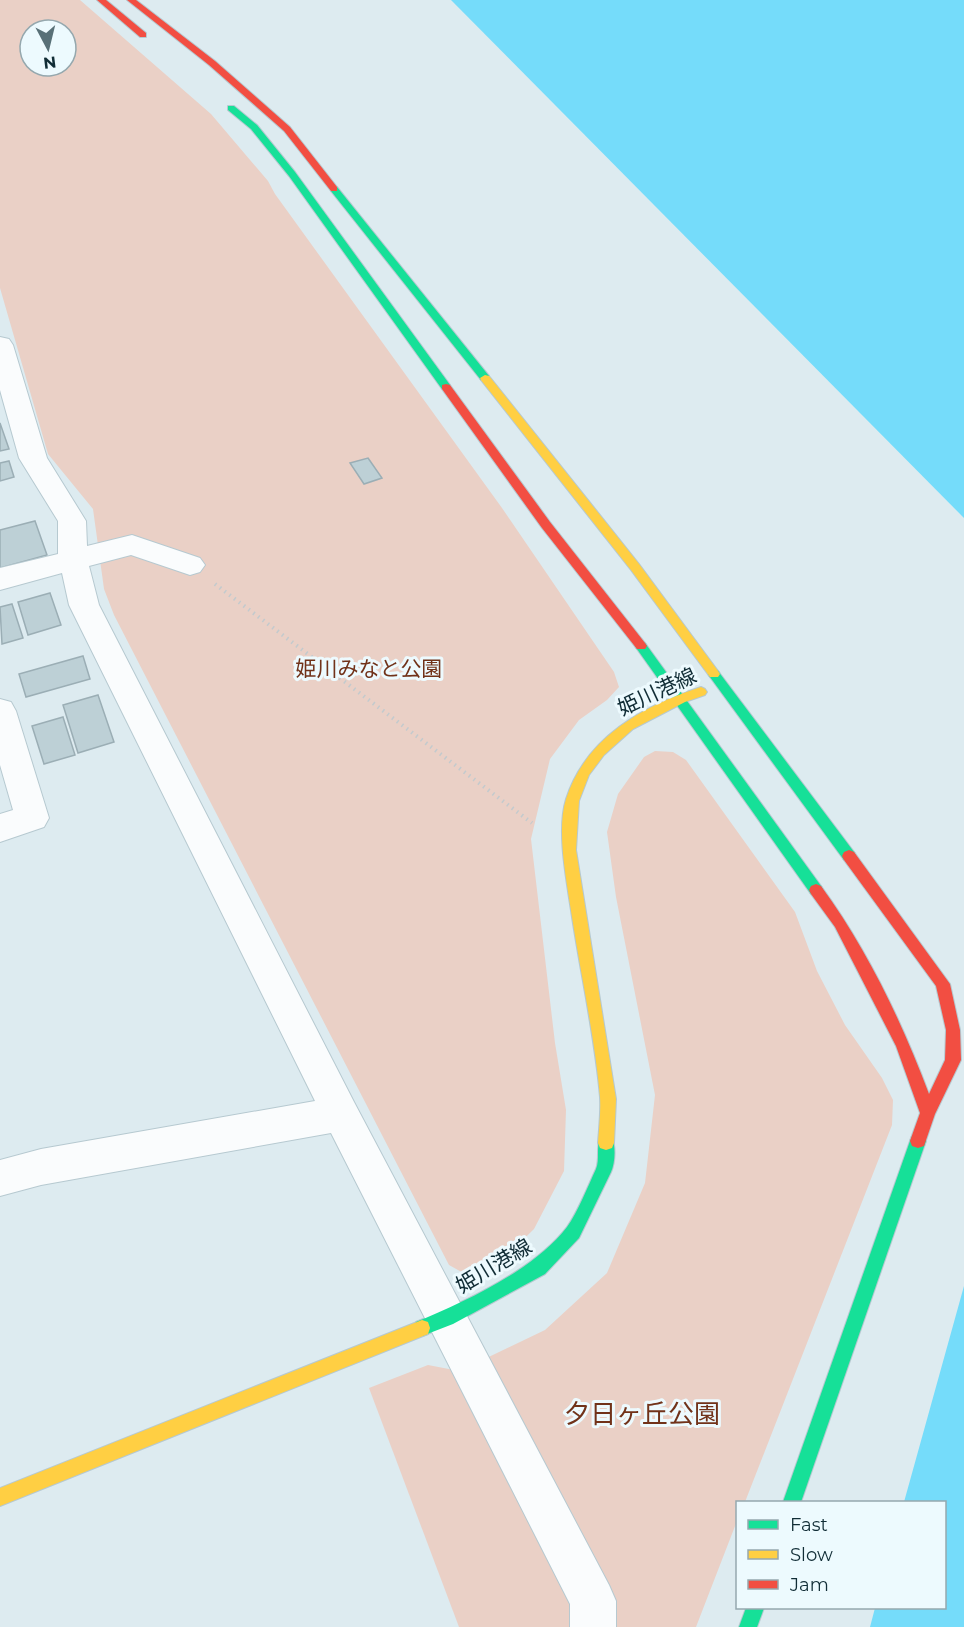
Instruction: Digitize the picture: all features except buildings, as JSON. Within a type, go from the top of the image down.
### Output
[{"type":"street","points":[[101,0],[155,45]]},
{"type":"street","points":[[131,0],[213,63],[287,129],[635,567],[943,984],[953,1030],[953,1060],[928,1113],[793,1501]]},
{"type":"street","points":[[169,15],[172,31]]},
{"type":"street","points":[[218,97],[254,127],[292,174],[546,525],[638,641],[840,923],[903,1044],[928,1113]]},
{"type":"street","points":[[0,345],[33,458],[72,521],[73,560],[84,605],[341,1114],[593,1601],[593,1627]]},
{"type":"street","points":[[0,579],[132,545],[190,565]]},
{"type":"street","name":"姫川港線","points":[[0,1497],[447,1318],[539,1268],[573,1232],[605,1167],[608,1099],[569,850],[572,801],[583,773],[599,751],[628,725],[680,699],[723,685]]},
{"type":"street","points":[[0,711],[32,818],[0,828]]},
{"type":"street","points":[[0,1178],[42,1167],[341,1114]]},
{"type":"street","points":[[748,1627],[755,1609]]},
{"type":"path","points":[[190,565],[569,850]]},
{"type":"green space","name":"姫川みなと公園","points":[[0,0],[80,0],[211,114],[268,181],[275,194],[502,508],[614,672],[619,687],[607,700],[579,720],[550,759],[531,839],[555,1043],[566,1110],[564,1171],[534,1229],[491,1271],[467,1275],[449,1265],[114,615],[104,589],[93,509],[48,454],[0,288]]},
{"type":"green space","name":"夕日ヶ丘公園","points":[[655,751],[673,752],[686,760],[795,912],[817,971],[845,1025],[882,1078],[893,1100],[892,1125],[745,1501],[736,1501],[736,1524],[696,1627],[593,1627],[472,1365],[545,1330],[607,1273],[645,1183],[655,1095],[616,897],[607,832],[618,794],[644,757]]},
{"type":"green space","points":[[428,1365],[454,1370],[576,1611],[574,1627],[459,1627],[369,1388]]},
{"type":"water","points":[[451,0],[964,0],[964,518]]},
{"type":"water","points":[[964,1286],[964,1627],[870,1627],[875,1609],[946,1609],[946,1501],[904,1501]]},
{"type":"traffic: fast","points":[[231,108],[254,127],[292,174],[446,387]]},
{"type":"traffic: fast","points":[[334,189],[485,378]]},
{"type":"traffic: fast","points":[[641,646],[816,890]]},
{"type":"traffic: fast","points":[[714,674],[849,856]]},
{"type":"traffic: fast","points":[[792,1501],[918,1141]]},
{"type":"traffic: fast","points":[[422,1328],[447,1318],[539,1268],[573,1232],[605,1167],[606,1143]]},
{"type":"traffic: fast","points":[[748,1627],[755,1609]]},
{"type":"traffic: slow","points":[[485,378],[635,567],[714,674]]},
{"type":"traffic: slow","points":[[606,1143],[608,1099],[569,850],[572,801],[583,773],[599,751],[628,725],[680,699],[701,692]]},
{"type":"traffic: slow","points":[[0,1497],[422,1328]]},
{"type":"traffic: jam","points":[[101,0],[143,35]]},
{"type":"traffic: jam","points":[[131,0],[212,63],[287,129],[334,189]]},
{"type":"traffic: jam","points":[[446,387],[546,525],[641,646]]},
{"type":"traffic: jam","points":[[849,856],[943,984],[953,1030],[953,1060],[928,1113],[918,1141]]},
{"type":"traffic: jam","points":[[816,890],[840,923],[903,1044],[928,1113]]}]
